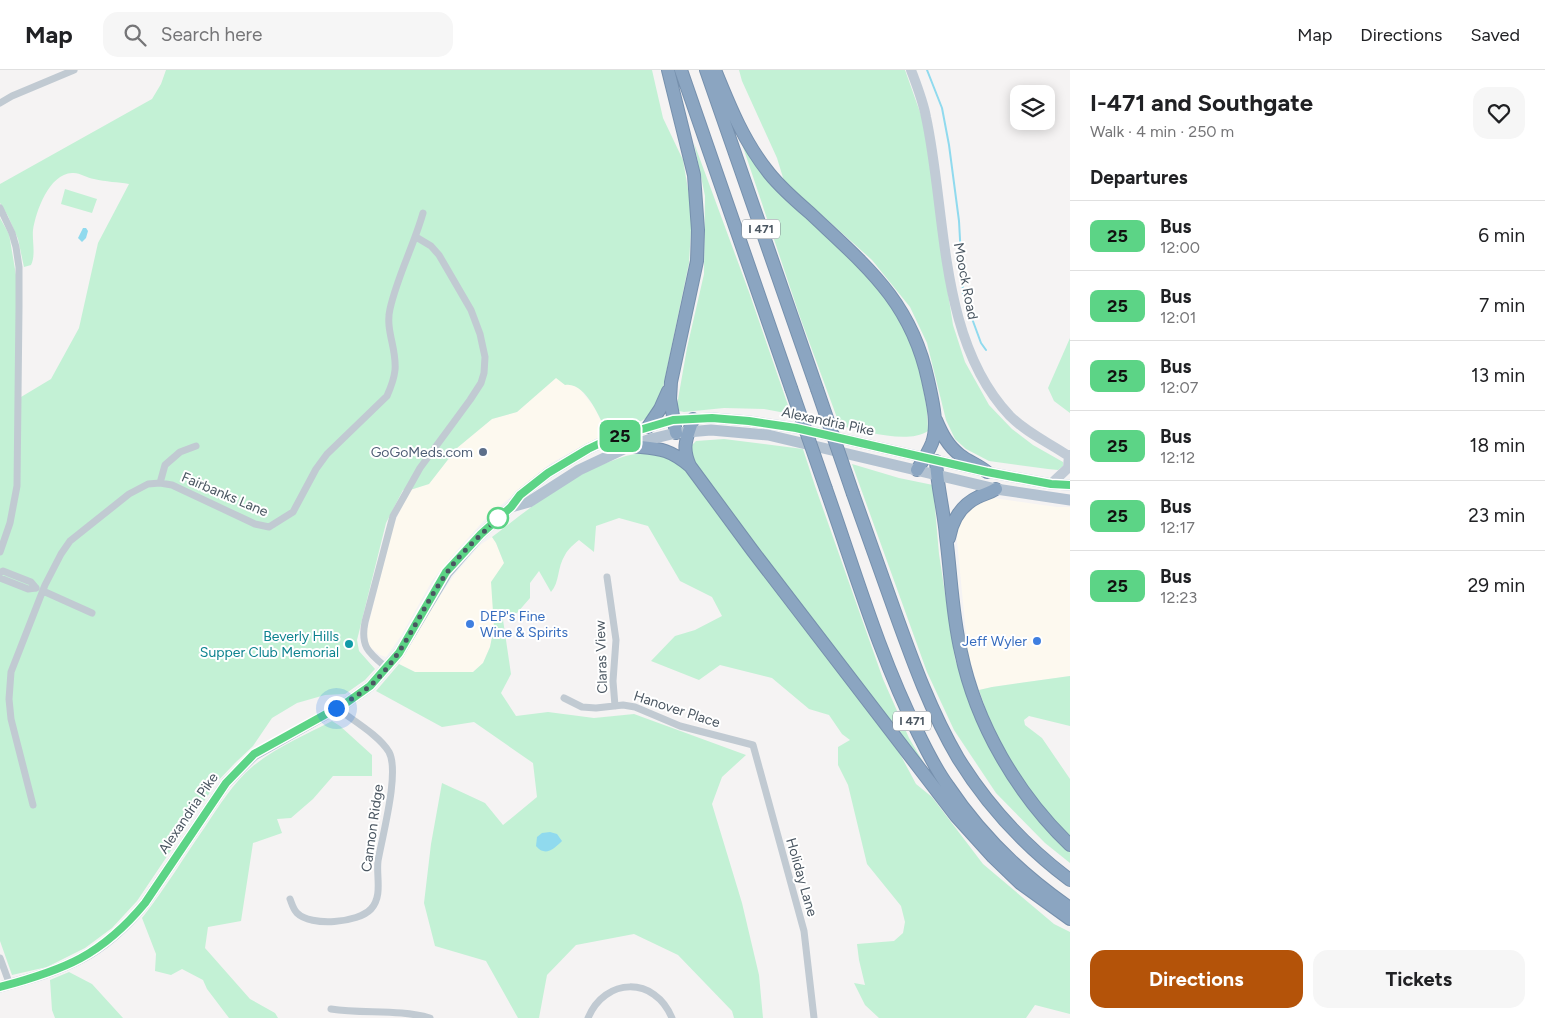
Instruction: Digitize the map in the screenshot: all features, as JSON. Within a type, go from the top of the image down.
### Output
[{"type":"highway","points":[[668,70],[694,174],[698,230],[697,262],[671,382],[670,400],[673,420],[682,433],[685,454],[690,466],[956,816],[993,857],[1020,883],[1070,919]]},
{"type":"highway","name":"I 471","points":[[681,70],[883,652],[904,704],[947,785],[974,822],[1002,853],[1045,890],[1070,908]]},
{"type":"highway","name":"I 471","points":[[706,70],[853,494],[926,695],[959,759],[987,799],[1047,863],[1070,880]]},
{"type":"highway","points":[[715,70],[739,128],[770,174],[888,291],[903,312],[920,348],[925,365],[934,417],[935,431],[930,459],[937,475],[948,548],[952,598],[961,653],[980,712],[1001,755],[1018,782],[1047,820],[1070,844]]},
{"type":"highway","points":[[648,427],[660,410],[671,382]]},
{"type":"highway","points":[[934,417],[942,435],[950,446],[960,455],[987,472]]},
{"type":"highway","points":[[682,433],[693,419]]},
{"type":"highway","points":[[630,446],[665,450],[673,453],[690,466]]},
{"type":"highway","points":[[917,470],[930,459]]},
{"type":"highway","points":[[948,548],[950,530],[956,517],[965,505],[996,489]]},
{"type":"main road","name":"Moock Road","points":[[911,70],[920,92],[926,116],[935,165],[953,296],[965,338],[985,381],[1010,416],[1032,434],[1070,456]]},
{"type":"main road","name":"Alexandria Pike","points":[[5,986],[67,966],[84,958],[105,943],[131,920],[145,903],[226,783],[240,766],[254,754],[336,708],[370,686],[399,653],[446,572],[481,534],[511,507],[520,495],[548,473],[609,439],[673,420],[730,419],[785,426],[987,472],[1070,486]]},
{"type":"main road","name":"Alexandria Pike","points":[[511,507],[529,502],[579,470],[630,446],[651,439],[682,433],[730,431],[768,435],[996,489],[1070,500]]},
{"type":"main road","points":[[1051,484],[1068,468],[1070,456]]},
{"type":"street","points":[[0,103],[12,96],[74,70]]},
{"type":"street","points":[[0,208],[12,233],[16,248],[19,267],[19,307],[17,486],[10,523],[0,552]]},
{"type":"street","name":"Fairbanks Lane","points":[[32,805],[11,719],[9,699],[11,672],[43,591],[61,554],[70,541],[129,494],[148,484],[172,485],[255,524],[269,527],[293,512],[316,469],[327,454],[387,396],[393,383],[395,368],[388,328],[390,309],[423,213]]},
{"type":"street","points":[[387,668],[370,654],[363,639],[365,622],[392,520],[402,498],[420,468],[481,383],[485,365],[480,334],[471,310],[439,255],[431,246],[416,237]]},
{"type":"street","points":[[160,483],[165,465],[180,452],[196,446]]},
{"type":"street","points":[[0,573],[3,571],[31,582],[36,588],[28,589],[0,578]]},
{"type":"street","name":"Claras View","points":[[607,577],[616,640],[613,681],[615,706]]},
{"type":"street","points":[[43,591],[92,613]]},
{"type":"street","name":"Hanover Place","points":[[564,698],[582,707],[635,707],[680,726],[753,745]]},
{"type":"street","name":"Cannon Ridge","points":[[290,899],[293,907],[303,917],[312,921],[337,921],[354,920],[362,916],[371,909],[378,895],[378,866],[390,796],[393,773],[392,762],[389,752],[381,743],[358,723],[336,708]]},
{"type":"street","name":"Holiday Lane","points":[[753,745],[804,931],[814,1018]]},
{"type":"street","points":[[0,958],[5,986]]},
{"type":"street","points":[[588,1018],[600,998],[608,992],[631,986],[644,989],[656,996],[666,1006],[672,1018]]},
{"type":"street","points":[[331,1009],[353,1012],[412,1013],[430,1018]]},
{"type":"shaded area","points":[[556,378],[579,388],[594,407],[607,433],[551,463],[487,517],[432,581],[401,636],[386,657],[380,655],[369,646],[366,635],[393,526],[410,490],[429,484],[457,448],[492,419],[517,412]]},
{"type":"shaded area","points":[[994,498],[1057,507],[1070,507],[1070,676],[979,690],[968,654],[957,541],[958,525],[963,516],[974,506],[984,499]]},
{"type":"shaded area","points":[[492,537],[504,563],[493,606],[494,627],[490,647],[483,663],[473,672],[415,672],[399,664],[433,606],[455,574],[480,545]]},
{"type":"green space","points":[[166,70],[652,70],[663,118],[683,160],[692,213],[689,263],[660,402],[652,415],[607,433],[596,410],[585,394],[572,385],[565,385],[556,378],[517,412],[492,419],[457,448],[429,484],[410,490],[403,490],[386,523],[357,640],[359,651],[375,669],[365,680],[345,694],[325,695],[297,703],[272,718],[253,746],[217,782],[137,901],[112,928],[85,948],[47,967],[12,975],[0,941],[0,218],[9,234],[16,275],[16,400],[51,379],[79,328],[98,243],[129,184],[98,180],[75,173],[64,175],[57,180],[50,186],[37,213],[33,230],[34,252],[32,261],[31,265],[24,267],[18,239],[0,203],[0,184],[152,99],[161,84]]},
{"type":"green space","points":[[739,70],[905,70],[926,129],[940,242],[953,325],[965,362],[989,405],[1012,429],[1033,445],[1063,462],[1063,466],[1058,470],[989,461],[966,449],[955,439],[946,420],[927,343],[910,307],[872,260],[784,181],[777,158],[742,81]]},
{"type":"green space","points":[[741,141],[877,285],[898,313],[917,355],[927,410],[928,431],[919,435],[897,437],[840,426],[800,317]]},
{"type":"green space","points":[[694,143],[749,292],[791,414],[764,409],[724,408],[679,411],[677,405],[687,348],[704,274],[705,196]]},
{"type":"green space","points":[[65,189],[97,199],[92,213],[61,204]]},
{"type":"green space","points":[[1070,338],[1070,413],[1054,401],[1048,388]]},
{"type":"green space","points":[[724,439],[803,449],[883,679],[909,738],[938,787],[706,481],[691,457],[690,447],[696,441]]},
{"type":"green space","points":[[647,452],[673,458],[684,469],[900,754],[916,784],[932,797],[983,864],[1054,924],[1070,932],[1070,1014],[1035,1005],[1026,1018],[879,1018],[865,1005],[854,983],[865,985],[857,944],[894,941],[903,933],[905,922],[901,906],[867,864],[848,785],[838,765],[838,747],[850,740],[842,734],[829,715],[809,709],[772,678],[720,665],[699,680],[651,661],[675,636],[695,630],[722,616],[712,597],[680,581],[648,526],[619,518],[596,526],[594,552],[579,540],[569,549],[562,560],[556,584],[551,592],[539,571],[530,583],[530,598],[517,613],[502,613],[511,674],[501,693],[516,716],[548,712],[594,718],[634,714],[746,755],[722,777],[712,804],[742,903],[759,975],[763,1018],[734,1018],[732,1011],[678,955],[634,934],[576,945],[547,975],[539,1018],[518,1018],[486,961],[435,946],[424,903],[431,844],[442,783],[485,803],[503,825],[537,797],[533,763],[474,722],[442,727],[376,691],[399,664],[415,672],[473,672],[483,663],[490,647],[494,627],[491,582],[504,563],[492,537],[583,473],[620,458]]},
{"type":"green space","points":[[852,464],[899,478],[933,485],[939,554],[955,659],[971,706],[1039,820],[1070,851],[1070,863],[1045,843],[996,793],[954,730],[927,672]]},
{"type":"green space","points":[[1070,676],[1070,726],[1029,716],[1024,720],[1025,725],[1042,738],[1070,779],[1070,837],[1048,813],[1009,759],[992,725],[979,690]]},
{"type":"green space","points":[[332,721],[372,755],[372,776],[333,776],[313,799],[291,818],[277,819],[282,833],[253,843],[241,921],[208,927],[205,948],[250,999],[275,1013],[278,1018],[229,1018],[207,989],[203,980],[182,969],[171,975],[155,971],[156,954],[142,918],[227,795],[245,773],[281,747]]},
{"type":"green space","points":[[69,972],[92,984],[123,1018],[55,1018],[52,1010],[50,980]]},
{"type":"water","points":[[83,228],[86,228],[88,231],[86,238],[82,242],[78,238]]},
{"type":"water","points":[[550,832],[557,834],[562,841],[549,851],[539,849],[536,846],[537,837],[542,833]]},
{"type":"waterway","points":[[927,70],[942,108],[949,145],[959,221],[963,294],[981,343],[986,350]]},
{"type":"bus line","name":"25","points":[[0,987],[28,980],[67,966],[84,958],[115,935],[145,903],[226,783],[240,766],[254,754],[346,703],[370,686],[399,653],[446,572],[481,534],[511,507],[520,495],[548,473],[609,439],[673,420],[712,418],[749,421],[796,428],[987,472],[1051,484],[1070,485]]},
{"type":"place","name":"GoGoMeds.com","points":[[483,452]]},
{"type":"place","name":"DEP's Fine Wine & Spirits","points":[[470,624]]},
{"type":"place","name":"Jeff Wyler","points":[[1037,641]]},
{"type":"place","name":"Beverly Hills Supper Club Memorial","points":[[349,644]]},
{"type":"route","points":[[336,708],[370,686],[380,676],[399,653],[446,572],[498,518]]}]
